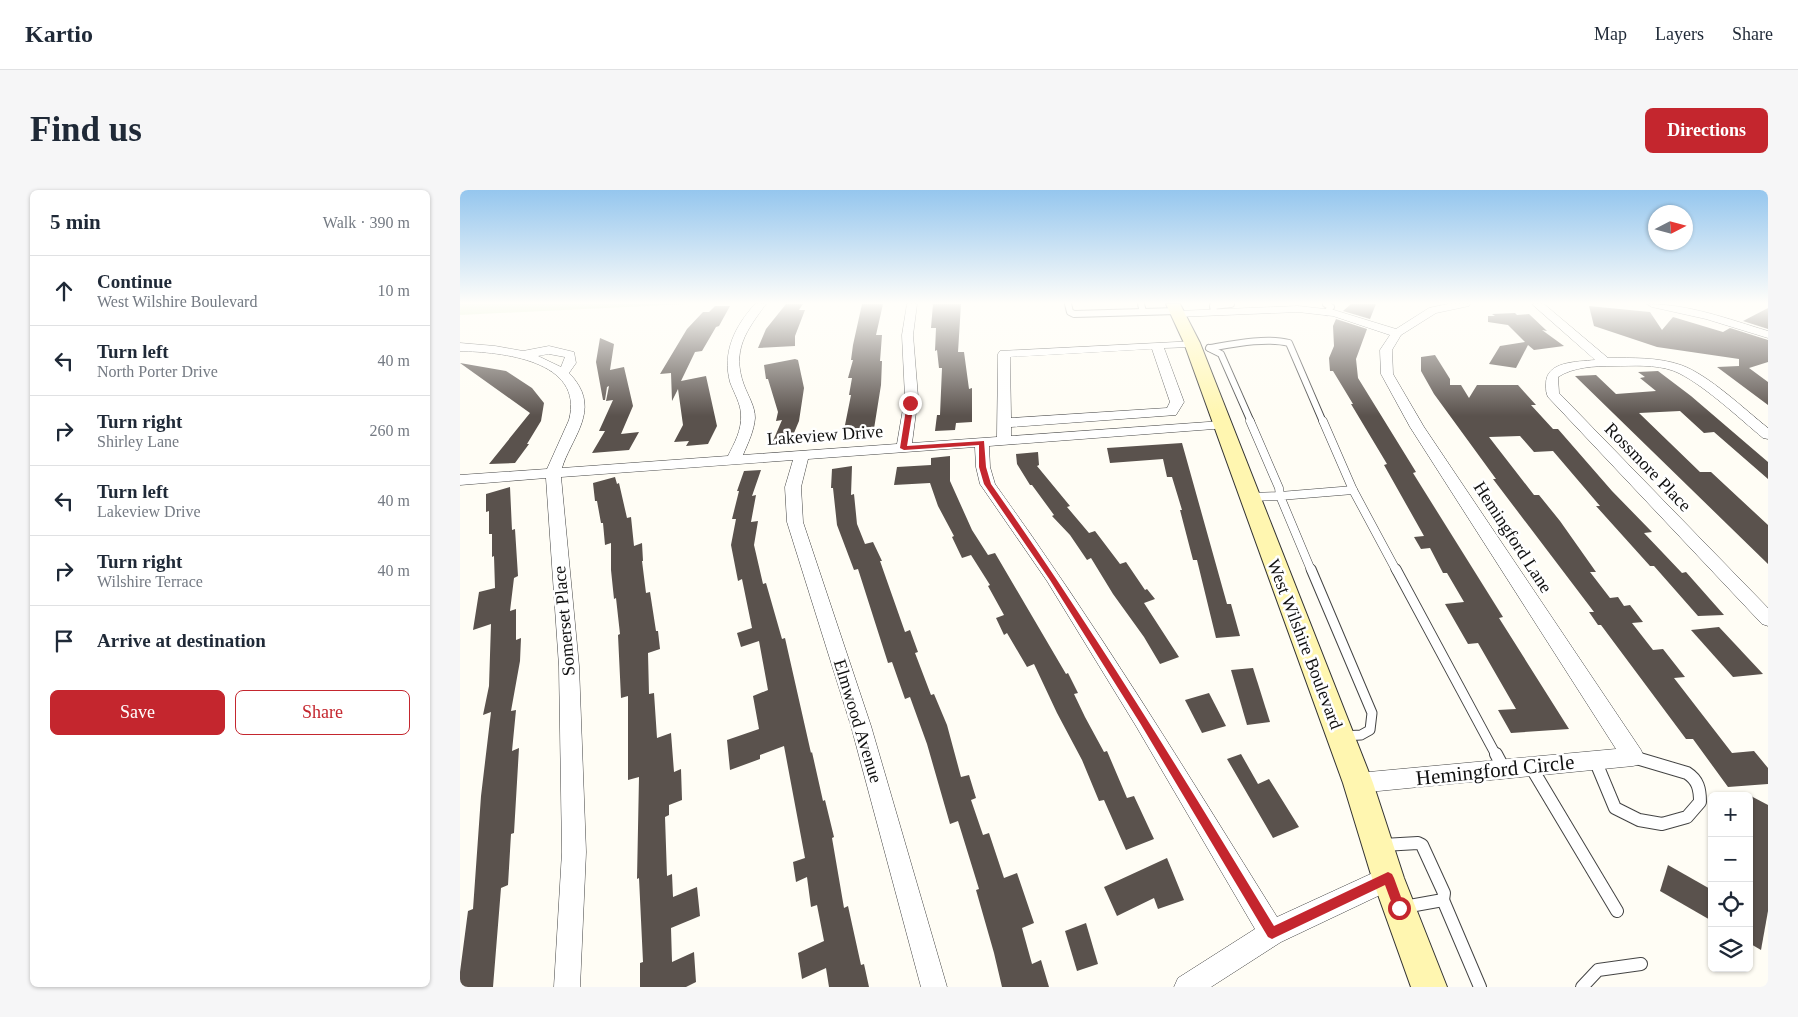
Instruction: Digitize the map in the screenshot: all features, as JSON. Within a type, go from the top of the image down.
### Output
[{"type":"street","points":[[734,460],[745,432],[748,417],[734,372],[733,352],[736,341]]},
{"type":"street","points":[[904,448],[912,392],[908,341]]},
{"type":"street","name":"West Wilshire Boulevard","points":[[1195,341],[1199,347],[1222,425],[1358,783],[1388,878],[1429,987]]},
{"type":"street","name":"Hemingford Lane","points":[[1392,341],[1386,350],[1387,374],[1417,427],[1633,757]]},
{"type":"street","points":[[1581,341],[1605,362],[1644,362],[1677,368],[1696,378],[1768,435]]},
{"type":"street","points":[[1004,441],[1004,354],[1157,345],[1199,347]]},
{"type":"street","points":[[1004,423],[1171,412],[1177,402],[1157,345]]},
{"type":"street","points":[[460,347],[499,350],[544,362],[562,374],[572,386],[578,410],[570,439],[555,462],[552,472]]},
{"type":"street","name":"Rossmore Place","points":[[1605,362],[1565,367],[1552,376],[1553,394],[1768,619]]},
{"type":"street","name":"Lakeview Drive","points":[[460,480],[1222,425]]},
{"type":"street","points":[[982,443],[983,467],[988,484],[1052,578],[1138,711],[1272,933]]},
{"type":"street","name":"Elmwood Avenue","points":[[802,454],[793,487],[795,522],[861,726],[934,987]]},
{"type":"street","name":"Somerset Place","points":[[552,472],[569,666],[574,852],[567,987]]},
{"type":"street","name":"Hemingford Circle","points":[[1358,783],[1633,757]]},
{"type":"street","points":[[1187,987],[1272,933],[1388,878]]},
{"type":"lane","points":[[1199,347],[1278,341]]},
{"type":"lane","points":[[1282,341],[1288,344],[1353,490],[1504,769]]},
{"type":"lane","points":[[1199,347],[1221,354],[1279,488],[1280,496],[1372,713],[1370,730],[1361,735],[1340,736]]},
{"type":"lane","points":[[1249,497],[1353,490]]},
{"type":"lane","points":[[1595,760],[1615,808],[1639,820],[1662,824],[1687,817],[1700,802],[1700,788],[1694,777],[1687,773],[1633,757]]},
{"type":"lane","points":[[1531,766],[1617,911]]},
{"type":"lane","points":[[1378,846],[1418,843],[1422,845],[1444,894],[1443,900],[1480,987]]},
{"type":"lane","points":[[1399,908],[1443,900]]},
{"type":"lane","points":[[1582,987],[1598,970],[1641,964]]},
{"type":"building","points":[[599,341],[607,341],[614,344],[610,370],[624,367],[633,406],[621,434],[639,432],[629,450],[592,453],[605,431],[599,431],[613,400],[606,401],[609,386],[607,387],[605,400],[603,400],[596,362]]},
{"type":"building","points":[[680,341],[708,341],[702,351],[695,352],[681,381],[706,376],[717,426],[708,444],[686,446],[689,441],[674,442],[683,425],[678,389],[672,401],[671,373],[660,374]]},
{"type":"building","points":[[761,341],[795,341],[795,346],[758,348]]},
{"type":"building","points":[[854,341],[882,341],[881,385],[873,435],[852,437],[853,429],[844,430],[851,395],[849,395],[852,378],[848,378],[853,360],[851,360]]},
{"type":"building","points":[[935,341],[959,341],[958,352],[964,352],[969,389],[972,388],[972,422],[956,423],[955,430],[935,431],[937,415],[940,415],[942,368],[939,368],[937,350],[935,351]]},
{"type":"building","points":[[1334,341],[1363,341],[1356,359],[1358,378],[1416,472],[1413,473],[1503,617],[1499,618],[1569,729],[1511,733],[1498,710],[1516,709],[1478,643],[1468,644],[1445,604],[1464,602],[1447,573],[1443,573],[1430,548],[1421,549],[1414,537],[1424,536],[1384,465],[1387,464],[1351,404],[1353,404],[1333,371],[1330,371],[1329,358],[1334,346]]},
{"type":"building","points":[[1557,341],[1564,346],[1534,350],[1528,345],[1516,368],[1489,364],[1500,346],[1525,342]]},
{"type":"building","points":[[1640,341],[1768,341],[1768,362],[1749,368],[1768,382],[1768,405],[1717,367],[1739,366],[1739,359],[1657,347]]},
{"type":"building","points":[[1435,355],[1450,379],[1450,385],[1461,385],[1469,398],[1477,385],[1518,385],[1536,405],[1531,405],[1553,429],[1558,429],[1612,491],[1652,532],[1644,533],[1682,573],[1686,572],[1724,615],[1698,616],[1654,566],[1650,566],[1596,506],[1600,506],[1553,451],[1534,452],[1520,436],[1489,437],[1534,495],[1539,495],[1560,521],[1596,572],[1590,572],[1610,598],[1618,597],[1624,606],[1630,605],[1643,622],[1632,623],[1653,650],[1663,649],[1685,677],[1674,678],[1732,753],[1754,751],[1768,768],[1768,784],[1728,787],[1693,739],[1686,739],[1601,625],[1598,625],[1589,612],[1594,612],[1493,479],[1496,479],[1434,394],[1421,371],[1421,357]]},
{"type":"building","points":[[798,360],[804,388],[799,421],[791,440],[773,441],[782,420],[776,421],[778,412],[768,379],[766,379],[764,365]]},
{"type":"building","points":[[460,363],[506,371],[532,388],[544,403],[541,421],[527,444],[529,444],[515,463],[489,464],[530,413]]},
{"type":"building","points":[[1658,371],[1691,396],[1768,462],[1768,479],[1714,432],[1704,433],[1680,411],[1639,413],[1700,472],[1711,472],[1768,525],[1768,564],[1575,376],[1596,375],[1616,394],[1656,391],[1640,378],[1645,377],[1638,372]]},
{"type":"building","points":[[1182,443],[1227,604],[1231,604],[1240,636],[1216,638],[1197,560],[1193,560],[1180,510],[1182,510],[1172,477],[1167,477],[1163,459],[1110,463],[1107,448]]},
{"type":"building","points":[[1038,452],[1039,465],[1037,466],[1070,506],[1067,507],[1089,533],[1095,531],[1120,564],[1126,562],[1145,590],[1147,589],[1155,599],[1144,603],[1179,657],[1160,664],[1091,558],[1087,560],[1070,535],[1052,516],[1054,515],[1032,485],[1030,485],[1017,464],[1016,454]]},
{"type":"building","points":[[950,456],[950,481],[972,530],[988,555],[995,553],[1066,674],[1068,673],[1078,693],[1074,694],[1085,717],[1104,752],[1107,751],[1127,798],[1134,796],[1154,839],[1126,850],[1104,800],[1099,801],[1082,760],[1034,664],[1027,667],[1007,633],[1004,635],[996,618],[1004,615],[988,586],[990,585],[971,555],[962,558],[952,537],[954,536],[938,506],[930,483],[894,485],[897,467],[931,465],[931,458]]},
{"type":"building","points":[[852,466],[851,495],[854,494],[857,524],[865,544],[873,542],[882,561],[880,561],[905,632],[910,630],[918,652],[915,653],[931,695],[934,694],[947,725],[961,777],[969,775],[976,798],[971,800],[983,835],[989,833],[1004,878],[1017,873],[1034,923],[1022,928],[1032,964],[1041,960],[1049,987],[1002,987],[976,890],[979,889],[958,821],[950,824],[927,744],[910,697],[905,699],[892,662],[888,663],[858,569],[854,570],[837,525],[833,488],[831,488],[832,469]]},
{"type":"building","points":[[761,470],[752,496],[756,495],[751,522],[758,521],[754,545],[763,584],[766,583],[782,639],[785,638],[811,753],[834,837],[832,838],[844,908],[848,906],[861,965],[864,964],[869,987],[829,987],[826,968],[802,979],[798,953],[824,941],[817,905],[811,907],[807,877],[796,882],[793,862],[805,858],[784,746],[760,755],[760,759],[730,770],[727,740],[759,729],[753,696],[768,690],[759,641],[741,647],[737,633],[752,628],[742,579],[738,581],[731,545],[736,519],[732,519],[739,491],[737,491],[744,471]]},
{"type":"building","points":[[615,477],[617,484],[619,483],[627,518],[631,517],[634,546],[642,543],[646,593],[650,592],[656,631],[658,631],[660,649],[648,653],[649,694],[654,693],[657,738],[671,733],[674,772],[681,769],[682,800],[669,805],[669,815],[665,817],[667,876],[672,874],[673,897],[697,887],[700,916],[671,928],[672,962],[694,952],[696,982],[686,987],[640,987],[640,963],[643,962],[639,878],[637,879],[639,777],[628,780],[628,696],[621,698],[618,635],[620,634],[611,570],[611,543],[605,545],[603,523],[601,523],[597,501],[595,501],[593,483]]},
{"type":"building","points":[[510,487],[512,530],[515,529],[518,576],[514,578],[510,611],[516,609],[516,640],[521,638],[520,661],[511,711],[516,710],[512,751],[519,748],[514,833],[511,834],[508,885],[501,888],[493,987],[460,987],[460,972],[468,911],[473,909],[481,796],[491,712],[483,715],[489,686],[491,624],[473,630],[479,592],[495,588],[492,534],[489,534],[489,511],[486,512],[486,494]]},
{"type":"building","points":[[1719,627],[1763,674],[1733,677],[1691,630]]},
{"type":"building","points":[[1253,668],[1270,722],[1247,725],[1231,670]]},
{"type":"building","points":[[1209,693],[1226,726],[1202,733],[1185,700]]},
{"type":"building","points":[[1241,754],[1258,784],[1269,779],[1299,827],[1273,838],[1227,759]]},
{"type":"building","points":[[1753,797],[1768,805],[1768,911],[1761,950],[1753,945]]},
{"type":"building","points":[[1167,858],[1184,900],[1158,909],[1154,898],[1117,916],[1104,887]]},
{"type":"building","points":[[1668,865],[1708,888],[1708,919],[1660,891]]},
{"type":"building","points":[[1086,923],[1098,964],[1077,971],[1065,931]]},
{"type":"route","points":[[910,403],[904,448],[982,443],[983,467],[988,484],[1052,578],[1143,720],[1272,933],[1388,878],[1399,908]]}]
